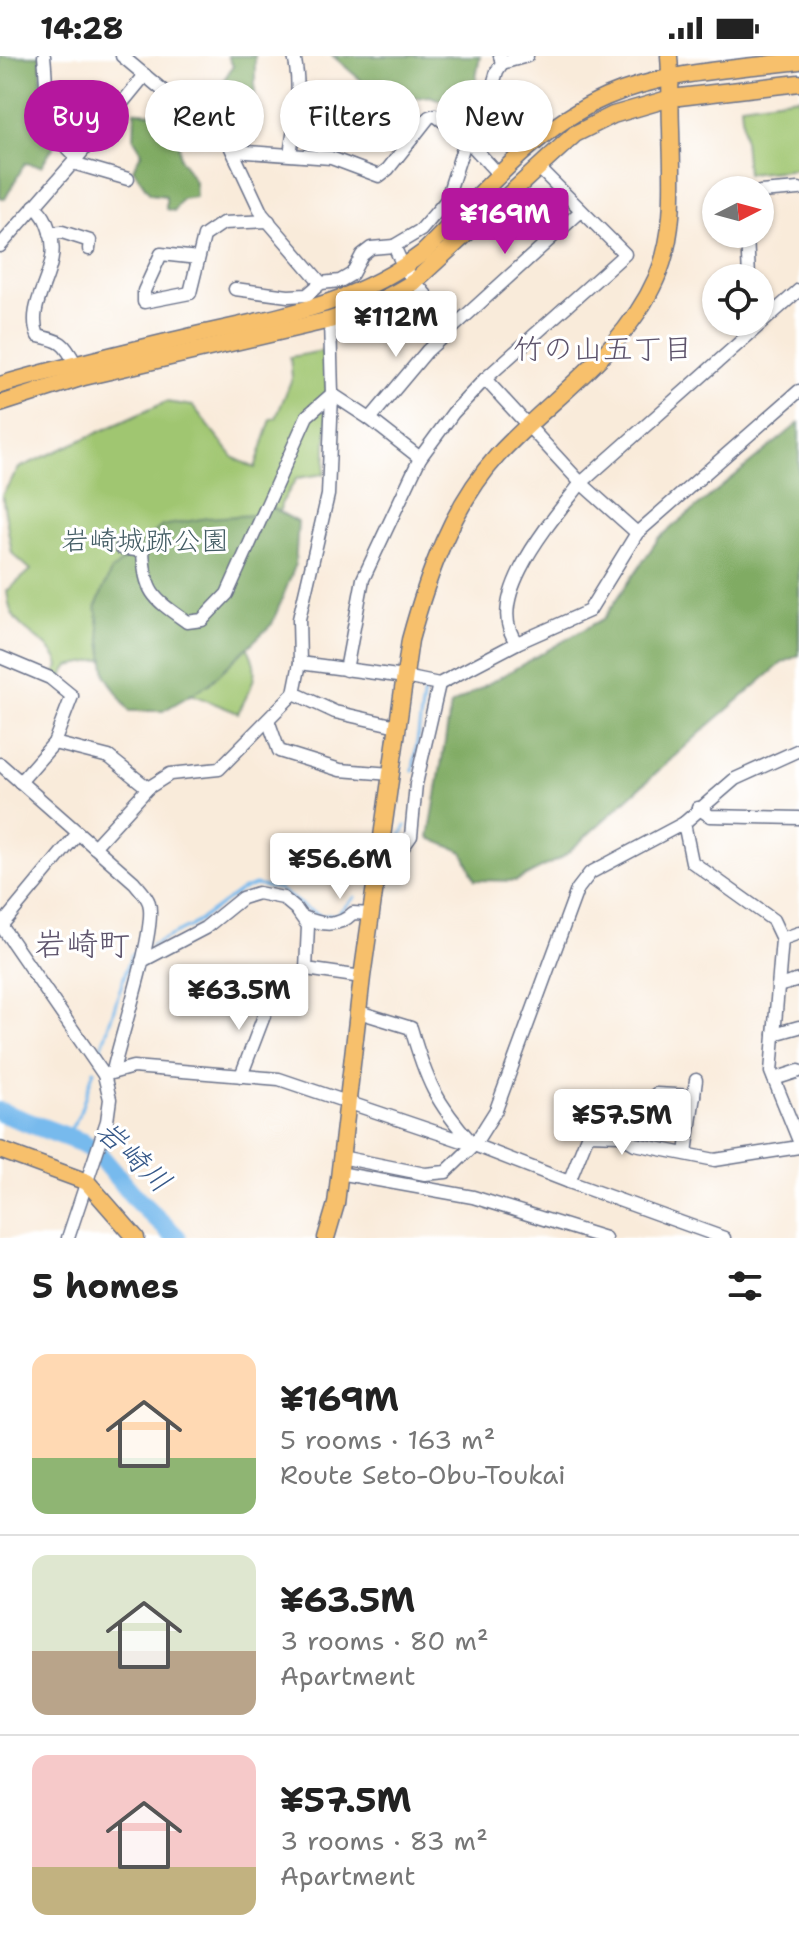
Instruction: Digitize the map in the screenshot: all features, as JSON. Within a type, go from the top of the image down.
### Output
[{"type":"main road","points":[[326,1238],[336,1204],[362,977],[397,726],[410,640],[424,588],[465,501],[496,458],[611,347],[639,313],[658,277],[669,236],[673,197],[669,56]]},
{"type":"main road","points":[[0,404],[84,377],[330,320],[393,296],[424,252],[500,176],[562,121],[605,97],[670,77],[743,62],[799,61]]},
{"type":"main road","points":[[0,385],[75,363],[330,304],[409,274],[575,134],[613,115],[671,98],[799,83]]},
{"type":"main road","points":[[0,1150],[88,1177],[136,1238]]},
{"type":"street","points":[[44,56],[48,115],[53,132],[75,160],[128,179]]},
{"type":"street","points":[[122,56],[151,80]]},
{"type":"street","points":[[290,154],[298,104],[298,71],[294,56]]},
{"type":"street","points":[[495,80],[501,60],[527,56]]},
{"type":"street","points":[[0,246],[145,75]]},
{"type":"street","points":[[252,152],[331,158],[379,176],[429,117],[436,116]]},
{"type":"street","points":[[233,152],[252,196],[321,283]]},
{"type":"street","points":[[235,289],[288,296],[307,295],[321,283],[340,281],[352,274],[362,255],[371,248],[394,246],[421,230],[446,201],[462,152]]},
{"type":"street","points":[[478,152],[500,176]]},
{"type":"street","points":[[346,670],[363,579],[420,458],[453,413],[485,379],[625,254],[538,167]]},
{"type":"street","points":[[774,191],[799,189]]},
{"type":"street","points":[[34,206],[44,214],[54,245],[54,254],[36,307],[34,325],[38,336],[59,340],[67,347],[75,363]]},
{"type":"street","points":[[370,419],[427,351],[581,211]]},
{"type":"street","points":[[198,258],[161,254],[144,291],[144,302],[190,293],[204,236],[223,223],[269,221]]},
{"type":"street","points":[[50,233],[62,232],[90,241],[89,249]]},
{"type":"street","points":[[394,246],[409,274],[452,327]]},
{"type":"street","points":[[774,309],[799,290]]},
{"type":"street","points":[[94,847],[148,788],[170,774],[219,769],[294,693],[300,663],[299,619],[328,495],[332,394],[330,320]]},
{"type":"street","points":[[517,643],[507,631],[506,620],[512,586],[551,520],[581,483],[741,336]]},
{"type":"street","points":[[485,379],[581,483],[637,533]]},
{"type":"street","points":[[300,663],[439,684],[517,643],[589,611],[637,533],[799,391]]},
{"type":"street","points":[[332,394],[420,458]]},
{"type":"street","points":[[121,548],[143,551],[144,576],[152,595],[163,605],[187,622],[202,620],[217,606],[236,578],[307,416],[332,394]]},
{"type":"street","points":[[0,657],[50,678],[72,696],[54,743],[20,782]]},
{"type":"street","points":[[377,874],[394,860],[411,836],[416,784],[439,684]]},
{"type":"street","points":[[294,693],[335,712],[397,726]]},
{"type":"street","points":[[268,720],[279,751],[340,770],[391,774]]},
{"type":"street","points":[[54,743],[109,757],[148,788]]},
{"type":"street","points":[[340,1165],[425,1174],[446,1172],[474,1145],[496,1110],[577,890],[590,873],[684,823],[735,779],[799,750]]},
{"type":"street","points":[[0,764],[134,882],[149,904],[144,952],[103,1070]]},
{"type":"street","points":[[698,808],[710,816],[799,818]]},
{"type":"street","points":[[684,823],[692,862],[773,920],[782,939],[771,1072],[796,1124],[799,1141]]},
{"type":"street","points":[[68,1238],[107,1121],[110,1099],[103,1070],[1,925],[78,833]]},
{"type":"street","points":[[144,952],[205,928],[242,898],[258,893],[283,898],[308,926],[306,969],[362,977]]},
{"type":"street","points":[[302,917],[331,924],[344,922],[353,913],[371,914]]},
{"type":"street","points":[[782,939],[799,933]]},
{"type":"street","points":[[778,986],[799,980]]},
{"type":"street","points":[[241,987],[283,1005]]},
{"type":"street","points":[[241,1076],[270,1000]]},
{"type":"street","points":[[359,1012],[411,1028],[425,1077],[449,1117],[474,1145]]},
{"type":"street","points":[[774,1034],[799,1027]]},
{"type":"street","points":[[103,1070],[133,1067],[279,1079],[474,1145],[724,1238]]},
{"type":"street","points":[[774,1079],[799,1071]]},
{"type":"street","points":[[686,1153],[696,1080]]},
{"type":"street","points":[[624,1137],[656,1094],[694,1096]]},
{"type":"street","points":[[569,1182],[588,1134],[624,1137],[635,1144],[715,1160],[799,1147]]},
{"type":"street","points":[[340,1165],[473,1197],[596,1237]]},
{"type":"green space","points":[[0,56],[40,56],[42,80],[24,80],[24,152],[50,152],[41,166],[25,163],[5,199],[0,197]]},
{"type":"green space","points":[[228,56],[255,56],[255,80],[224,80],[233,66]]},
{"type":"green space","points":[[333,56],[480,56],[476,80],[436,80],[436,98],[420,97],[420,80],[361,80]]},
{"type":"green space","points":[[799,97],[799,169],[747,174],[741,105]]},
{"type":"green space","points":[[135,111],[145,113],[145,152],[180,152],[195,182],[196,197],[182,199],[174,211],[166,209],[166,196],[150,194],[133,169],[142,152],[134,139]]},
{"type":"green space","name":"岩崎城跡公園","points":[[322,351],[328,398],[325,474],[297,478],[281,504],[276,540],[243,640],[255,669],[252,685],[238,713],[114,657],[69,666],[58,682],[50,682],[59,666],[56,658],[16,619],[7,594],[31,570],[12,553],[2,495],[19,468],[166,402],[193,406],[234,458],[255,468],[271,419],[276,418],[292,378],[290,357]]},
{"type":"green space","points":[[799,423],[799,655],[782,663],[708,726],[563,857],[516,881],[475,880],[463,852],[429,838],[451,705],[604,618],[659,538]]},
{"type":"green space","points":[[272,508],[298,522],[295,566],[272,624],[209,684],[163,711],[129,711],[106,676],[96,606],[111,571],[162,526],[207,518],[254,515]]},
{"type":"waterway","points":[[413,771],[424,691]]},
{"type":"waterway","points":[[400,837],[406,826]]},
{"type":"waterway","points":[[151,945],[191,926],[241,890],[255,885],[279,889],[322,916],[337,914],[355,897]]},
{"type":"waterway","points":[[98,1059],[131,955],[141,950]]},
{"type":"waterway","points":[[67,1135],[79,1115],[94,1070]]},
{"type":"waterway","name":"岩崎川","points":[[0,1112],[83,1143],[97,1153],[138,1201],[177,1238]]},
{"type":"district","name":"竹の山五丁目","points":[[603,348]]},
{"type":"district","name":"岩崎町","points":[[82,943]]}]
